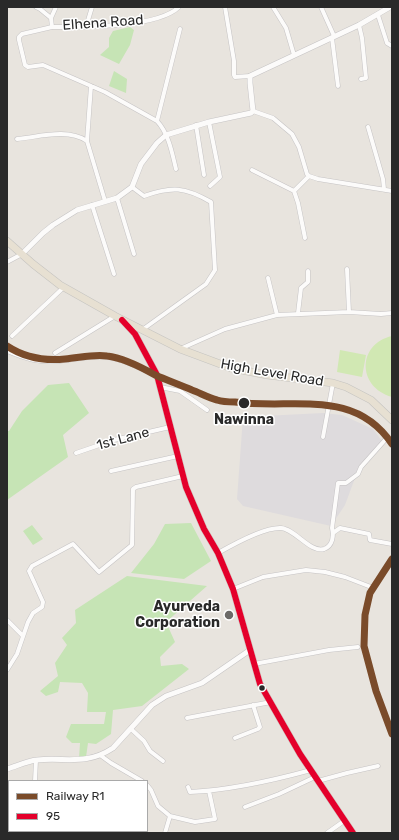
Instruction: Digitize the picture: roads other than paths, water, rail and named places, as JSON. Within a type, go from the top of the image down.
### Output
[{"type":"highway","name":"High Level Road","points":[[7,241],[52,280],[118,318],[180,349],[231,368],[333,383],[346,387],[371,400],[392,420]]},
{"type":"main road","points":[[118,318],[135,334],[158,377],[186,487],[204,529],[218,553],[233,589],[260,684],[300,754],[353,833]]},
{"type":"street","name":"Elhena Road","points":[[36,7],[52,18],[52,27],[86,27],[134,23],[165,16],[173,13],[179,7]]},
{"type":"street","points":[[52,18],[56,7]]},
{"type":"street","points":[[86,27],[92,7]]},
{"type":"street","points":[[225,7],[234,60],[235,77],[250,76],[359,25],[390,7]]},
{"type":"street","points":[[273,7],[286,28],[294,55]]},
{"type":"street","points":[[321,7],[333,37],[338,86]]},
{"type":"street","points":[[378,15],[387,43],[392,46]]},
{"type":"street","points":[[359,25],[362,38],[366,78],[361,79]]},
{"type":"street","points":[[52,27],[19,36],[25,65],[28,67],[43,65],[105,92],[157,121],[170,143],[176,169]]},
{"type":"street","points":[[157,121],[180,29]]},
{"type":"street","points":[[250,76],[253,111]]},
{"type":"street","points":[[91,86],[87,141],[105,201]]},
{"type":"street","points":[[7,262],[22,254],[43,232],[77,210],[117,198],[132,187],[141,164],[157,143],[166,135],[196,125],[251,113],[253,111],[273,118],[292,134],[299,147],[307,174],[309,176],[318,179],[392,191]]},
{"type":"street","points":[[209,122],[220,177],[210,186]]},
{"type":"street","points":[[196,125],[204,175]]},
{"type":"street","points":[[368,127],[383,179],[384,189]]},
{"type":"street","points":[[17,139],[71,135],[80,137],[87,141]]},
{"type":"street","points":[[252,170],[294,191],[298,202],[305,238]]},
{"type":"street","points":[[294,191],[309,176]]},
{"type":"street","points":[[132,187],[144,196],[158,191],[176,189],[196,194],[211,202],[212,217],[215,270],[206,284],[141,330]]},
{"type":"street","points":[[117,198],[134,254]]},
{"type":"street","points":[[92,205],[114,274]]},
{"type":"street","points":[[347,269],[349,312]]},
{"type":"street","points":[[298,313],[301,288],[308,282],[308,271]]},
{"type":"street","points":[[268,278],[277,315]]},
{"type":"street","points":[[12,336],[64,287]]},
{"type":"street","points":[[180,349],[225,329],[277,315],[349,312],[381,314],[392,313]]},
{"type":"street","points":[[55,353],[118,318]]},
{"type":"street","points":[[7,351],[24,359],[35,361],[59,361],[97,356],[107,357],[125,361],[158,377]]},
{"type":"street","points":[[323,437],[333,383]]},
{"type":"street","points":[[160,387],[180,391],[207,410]]},
{"type":"street","name":"1st Lane","points":[[76,453],[114,440],[170,427]]},
{"type":"street","points":[[334,533],[332,528],[338,483],[346,483],[358,474],[361,467],[385,440]]},
{"type":"street","points":[[111,471],[178,456]]},
{"type":"street","points":[[7,670],[17,654],[28,622],[33,613],[42,607],[43,602],[29,571],[32,566],[73,544],[99,572],[132,545],[133,490],[136,487],[183,476]]},
{"type":"street","points":[[218,553],[234,544],[256,535],[281,528],[290,531],[317,549],[323,549],[331,543],[334,533],[340,528],[369,534],[370,540],[392,544]]},
{"type":"street","points":[[233,589],[263,577],[306,570],[332,574],[371,587]]},
{"type":"street","points":[[7,620],[23,636]]},
{"type":"street","points":[[254,664],[329,650],[358,647]]},
{"type":"street","points":[[7,769],[36,760],[78,761],[100,755],[113,748],[152,705],[166,696],[202,683],[250,650]]},
{"type":"street","points":[[187,718],[271,702]]},
{"type":"street","points":[[235,738],[260,727],[254,705]]},
{"type":"street","points":[[131,729],[144,741],[150,751],[163,761]]},
{"type":"street","points":[[100,755],[110,763],[140,780]]},
{"type":"street","points":[[35,780],[36,760]]},
{"type":"street","points":[[245,807],[316,779],[378,766]]},
{"type":"street","points":[[188,787],[190,792],[209,791],[248,785],[311,770]]},
{"type":"street","points":[[148,786],[158,806],[170,816],[195,822],[215,819],[209,791]]},
{"type":"street","points":[[165,833],[170,816]]},
{"type":"street","points":[[327,833],[344,821]]},
{"type":"street","points":[[35,832],[44,833]]},
{"type":"rail line","name":"R1","points":[[7,346],[28,356],[42,359],[57,360],[96,355],[120,359],[155,375],[222,401],[257,404],[321,405],[341,408],[359,415],[377,426],[392,444]]},
{"type":"rail line","name":"R1","points":[[392,559],[370,593],[365,615],[364,646],[376,691],[392,734]]},
{"type":"place","name":"Nawinna","points":[[244,403]]},
{"type":"place","name":"Ayurveda Corporation","points":[[229,615]]}]
